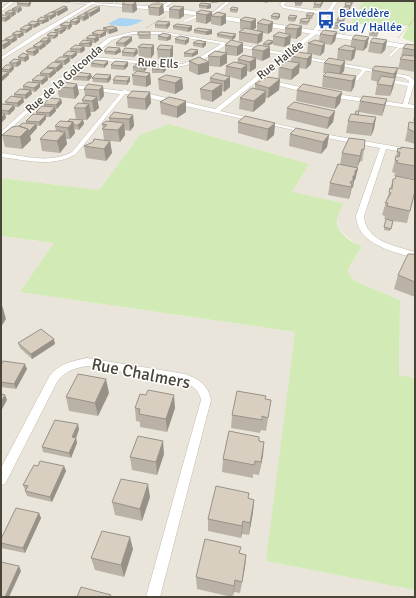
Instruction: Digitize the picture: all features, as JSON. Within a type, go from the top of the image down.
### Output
[{"type":"street","points":[[1,11],[13,1]]},
{"type":"street","points":[[59,1],[115,2],[162,8],[415,48]]},
{"type":"street","points":[[162,8],[172,1]]},
{"type":"street","points":[[212,15],[229,1]]},
{"type":"street","points":[[285,1],[282,4],[284,7],[328,14]]},
{"type":"street","name":"Rue Hallée","points":[[216,111],[315,32],[336,1]]},
{"type":"street","points":[[1,60],[48,28],[94,2]]},
{"type":"street","name":"Rue de la Golconda","points":[[1,135],[86,58],[114,38],[127,33],[164,33],[404,76],[411,80],[411,85]]},
{"type":"street","name":"Rue Ells","points":[[86,58],[182,64],[199,60],[225,44]]},
{"type":"street","points":[[256,80],[314,92]]},
{"type":"street","points":[[56,84],[125,92],[328,137],[415,152]]},
{"type":"street","points":[[405,106],[411,85]]},
{"type":"street","points":[[1,155],[52,160],[67,158],[74,153],[125,92]]},
{"type":"street","points":[[324,94],[415,107]]},
{"type":"street","points":[[383,147],[360,216],[360,225],[363,231],[375,240],[415,255]]},
{"type":"street","name":"Rue Chalmers","points":[[1,480],[53,380],[57,374],[71,364],[87,362],[185,378],[200,385],[205,392],[206,400],[153,597]]},
{"type":"lane","points":[[185,21],[202,14]]},
{"type":"lane","points":[[390,56],[400,46]]},
{"type":"lane","points":[[356,79],[365,69]]},
{"type":"lane","points":[[395,82],[411,85]]},
{"type":"path","points":[[143,32],[148,26],[166,16]]},
{"type":"path","points":[[392,44],[415,18]]},
{"type":"shaded area","points":[[1,1],[363,1],[343,37],[415,50],[415,378],[399,375],[400,300],[355,281],[350,276],[348,269],[362,248],[343,234],[338,227],[337,219],[292,192],[309,164],[169,124],[140,135],[99,190],[1,178]]},
{"type":"shaded area","points":[[1,236],[54,243],[21,292],[295,332],[267,561],[415,590],[415,597],[1,597]]},
{"type":"green space","points":[[363,1],[415,1],[415,43],[402,38],[409,26],[380,29],[380,26],[351,23]]},
{"type":"green space","points":[[169,124],[309,164],[292,192],[343,203],[337,219],[339,229],[341,233],[362,247],[348,269],[350,276],[355,281],[400,300],[399,375],[415,378],[415,590],[266,561],[295,332],[20,292],[54,243],[1,236],[1,178],[99,190],[140,135]]},
{"type":"water","points":[[119,18],[143,20],[139,23],[126,26],[108,24]]},
{"type":"building","points":[[19,1],[31,1],[28,4],[17,3]]},
{"type":"building","points":[[126,1],[136,2],[132,5],[122,4]]},
{"type":"building","points":[[296,1],[303,1],[301,3],[295,3]]},
{"type":"building","points":[[316,1],[323,1],[320,5],[314,4]]},
{"type":"building","points":[[346,2],[352,2],[350,6],[345,5]]},
{"type":"building","points":[[201,3],[211,4],[207,6],[199,5]]},
{"type":"building","points":[[152,4],[163,4],[159,8],[148,7]]},
{"type":"building","points":[[64,6],[67,7],[57,12],[52,12]]},
{"type":"building","points":[[174,6],[184,7],[179,10],[169,9]]},
{"type":"building","points":[[21,7],[18,9],[12,9]]},
{"type":"building","points":[[96,7],[100,7],[90,13],[84,13]]},
{"type":"building","points":[[232,7],[238,8],[237,10],[230,9]]},
{"type":"building","points":[[344,7],[350,7],[349,10],[343,10]]},
{"type":"building","points":[[10,10],[15,11],[5,13]]},
{"type":"building","points":[[201,10],[212,12],[206,15],[196,13]]},
{"type":"building","points":[[342,11],[348,12],[346,15],[340,15]]},
{"type":"building","points":[[51,12],[56,13],[50,16],[44,16]]},
{"type":"building","points":[[217,12],[226,14],[221,17],[211,16]]},
{"type":"building","points":[[274,13],[280,14],[278,17],[271,16]]},
{"type":"building","points":[[308,13],[314,13],[312,16],[306,15]]},
{"type":"building","points":[[83,14],[88,14],[83,17],[77,17]]},
{"type":"building","points":[[3,15],[10,15],[5,18],[1,18]]},
{"type":"building","points":[[290,15],[297,16],[295,18],[288,18]]},
{"type":"building","points":[[339,16],[345,17],[343,21],[337,20]]},
{"type":"building","points":[[41,17],[48,18],[42,21],[37,20]]},
{"type":"building","points":[[245,17],[256,19],[251,22],[240,20]]},
{"type":"building","points":[[75,18],[80,19],[75,22],[70,21]]},
{"type":"building","points":[[310,18],[308,22],[300,21],[301,19]]},
{"type":"building","points":[[263,19],[273,22],[268,25],[257,23]]},
{"type":"building","points":[[32,21],[39,22],[34,25],[28,24]]},
{"type":"building","points":[[158,21],[170,22],[166,25],[155,25]]},
{"type":"building","points":[[66,22],[71,23],[68,26],[60,25]]},
{"type":"building","points":[[335,23],[342,23],[340,26],[334,25]]},
{"type":"building","points":[[177,24],[192,26],[188,28],[173,26]]},
{"type":"building","points":[[290,24],[302,26],[297,29],[285,28]]},
{"type":"building","points":[[26,25],[32,26],[26,30],[20,29]]},
{"type":"building","points":[[112,26],[117,28],[109,30],[103,28]]},
{"type":"building","points":[[66,27],[60,31],[54,30]]},
{"type":"building","points":[[372,27],[380,28],[377,33],[369,32]]},
{"type":"building","points":[[198,28],[212,30],[206,32],[194,30]]},
{"type":"building","points":[[245,28],[263,32],[258,35],[239,32]]},
{"type":"building","points":[[98,30],[106,31],[100,35],[92,33]]},
{"type":"building","points":[[324,30],[337,32],[333,36],[320,34]]},
{"type":"building","points":[[17,31],[23,32],[18,35],[12,34]]},
{"type":"building","points":[[51,32],[58,33],[54,36],[47,35]]},
{"type":"building","points":[[138,32],[150,32],[150,35],[138,35]]},
{"type":"building","points":[[221,32],[236,34],[232,37],[217,34]]},
{"type":"building","points":[[279,32],[291,35],[285,38],[273,36]]},
{"type":"building","points":[[163,33],[171,35],[167,38],[158,36]]},
{"type":"building","points":[[90,35],[98,36],[94,39],[86,38]]},
{"type":"building","points":[[355,35],[369,37],[365,41],[352,39]]},
{"type":"building","points":[[11,36],[16,36],[11,40],[5,39]]},
{"type":"building","points":[[180,36],[189,38],[185,41],[175,39]]},
{"type":"building","points":[[123,37],[132,37],[124,43],[116,43]]},
{"type":"building","points":[[44,38],[50,38],[46,41],[40,41]]},
{"type":"building","points":[[373,38],[387,40],[383,44],[370,42]]},
{"type":"building","points":[[4,40],[10,41],[1,45],[1,42]]},
{"type":"building","points":[[83,40],[92,41],[89,43],[79,44]]},
{"type":"building","points":[[198,40],[206,42],[202,44],[193,43]]},
{"type":"building","points":[[231,40],[243,43],[237,47],[225,45]]},
{"type":"building","points":[[268,40],[273,41],[268,44],[263,44]]},
{"type":"building","points":[[315,40],[325,43],[322,46],[308,43]]},
{"type":"building","points":[[39,42],[45,42],[39,47],[33,46]]},
{"type":"building","points":[[142,44],[154,45],[151,48],[138,47]]},
{"type":"building","points":[[406,44],[415,45],[415,50],[403,48]]},
{"type":"building","points":[[75,45],[84,46],[80,49],[70,49]]},
{"type":"building","points":[[160,45],[173,46],[170,50],[157,49]]},
{"type":"building","points":[[258,45],[270,47],[263,51],[252,49]]},
{"type":"building","points":[[345,45],[356,48],[352,51],[338,49]]},
{"type":"building","points":[[108,47],[120,48],[115,52],[104,51]]},
{"type":"building","points":[[31,48],[38,48],[33,52],[26,51]]},
{"type":"building","points":[[125,48],[137,49],[134,53],[122,52]]},
{"type":"building","points":[[191,49],[198,50],[192,54],[184,53]]},
{"type":"building","points":[[68,51],[77,52],[71,56],[63,55]]},
{"type":"building","points":[[215,51],[227,53],[220,57],[208,56]]},
{"type":"building","points":[[297,52],[312,54],[307,59],[291,56]]},
{"type":"building","points":[[23,53],[28,55],[24,58],[18,57]]},
{"type":"building","points":[[243,55],[256,58],[250,62],[238,59]]},
{"type":"building","points":[[403,55],[415,56],[415,61],[400,59]]},
{"type":"building","points":[[60,57],[69,57],[64,61],[55,61]]},
{"type":"building","points":[[199,57],[209,62],[198,65],[189,61]]},
{"type":"building","points":[[329,58],[345,61],[341,66],[324,63]]},
{"type":"building","points":[[14,59],[21,60],[16,63],[9,63]]},
{"type":"building","points":[[95,60],[108,61],[104,65],[91,63]]},
{"type":"building","points":[[115,61],[128,62],[124,66],[111,65]]},
{"type":"building","points":[[287,61],[300,63],[292,70],[279,67]]},
{"type":"building","points":[[53,62],[62,63],[56,68],[47,67]]},
{"type":"building","points":[[234,62],[247,65],[241,69],[226,66]]},
{"type":"building","points":[[138,63],[147,64],[144,68],[133,67]]},
{"type":"building","points":[[157,64],[165,66],[163,70],[152,69]]},
{"type":"building","points":[[6,65],[13,65],[9,70],[2,69]]},
{"type":"building","points":[[375,66],[398,68],[394,74],[372,70]]},
{"type":"building","points":[[46,68],[55,69],[49,74],[40,73]]},
{"type":"building","points":[[1,71],[9,72],[1,77]]},
{"type":"building","points":[[137,71],[150,73],[146,77],[132,75]]},
{"type":"building","points":[[77,72],[91,74],[87,77],[73,76]]},
{"type":"building","points":[[327,72],[356,76],[352,81],[323,76]]},
{"type":"building","points":[[216,73],[230,77],[224,81],[210,78]]},
{"type":"building","points":[[96,74],[111,75],[107,79],[92,78]]},
{"type":"building","points":[[38,75],[47,76],[41,81],[32,80]]},
{"type":"building","points":[[166,75],[182,78],[175,83],[158,79]]},
{"type":"building","points":[[116,76],[130,77],[127,81],[113,80]]},
{"type":"building","points":[[381,76],[395,78],[392,86],[377,84]]},
{"type":"building","points":[[267,77],[280,79],[269,88],[255,84]]},
{"type":"building","points":[[28,82],[40,83],[34,88],[23,86]]},
{"type":"building","points":[[62,82],[77,84],[73,88],[57,87]]},
{"type":"building","points":[[210,82],[222,84],[212,91],[200,89]]},
{"type":"building","points":[[88,84],[103,86],[99,90],[84,89]]},
{"type":"building","points":[[303,84],[342,92],[336,98],[297,90]]},
{"type":"building","points":[[252,88],[266,91],[254,101],[240,98]]},
{"type":"building","points":[[20,89],[31,90],[25,95],[14,94]]},
{"type":"building","points":[[132,91],[150,92],[145,99],[127,97]]},
{"type":"building","points":[[86,95],[97,97],[92,101],[82,100]]},
{"type":"building","points":[[11,96],[23,98],[17,103],[5,102]]},
{"type":"building","points":[[363,96],[387,99],[384,105],[360,101]]},
{"type":"building","points":[[169,97],[186,101],[177,107],[160,102]]},
{"type":"building","points":[[49,98],[61,99],[56,105],[44,104]]},
{"type":"building","points":[[294,102],[335,111],[329,118],[287,108]]},
{"type":"building","points":[[78,103],[89,104],[85,108],[74,108]]},
{"type":"building","points":[[2,104],[14,105],[8,111],[1,110]]},
{"type":"building","points":[[42,106],[55,107],[49,113],[36,112]]},
{"type":"building","points":[[356,111],[359,111],[358,115],[355,114]]},
{"type":"building","points":[[114,112],[133,115],[129,119],[109,118]]},
{"type":"building","points":[[33,114],[46,115],[39,122],[26,121]]},
{"type":"building","points":[[351,114],[376,117],[373,124],[348,121]]},
{"type":"building","points":[[245,116],[275,123],[268,129],[238,122]]},
{"type":"building","points":[[70,119],[83,120],[78,125],[74,125],[73,122],[68,121]]},
{"type":"building","points":[[60,121],[73,122],[68,128],[55,126]]},
{"type":"building","points":[[106,121],[124,123],[118,130],[102,129],[107,125],[102,124]]},
{"type":"building","points":[[409,122],[415,123],[415,132],[408,129]]},
{"type":"building","points":[[23,123],[36,124],[29,131],[28,129],[19,126]]},
{"type":"building","points":[[18,126],[28,129],[20,137],[2,135],[12,127]]},
{"type":"building","points":[[296,128],[329,135],[323,142],[290,134]]},
{"type":"building","points":[[48,131],[65,132],[57,141],[40,139]]},
{"type":"building","points":[[349,138],[365,140],[364,150],[362,149],[360,156],[342,153]]},
{"type":"building","points":[[94,139],[110,141],[104,149],[84,146],[93,142]]},
{"type":"building","points":[[401,147],[415,149],[415,166],[397,163],[398,161],[395,160],[396,156],[399,157],[400,152],[397,152],[398,148],[401,149]]},
{"type":"building","points":[[338,164],[358,168],[353,176],[353,181],[350,183],[352,184],[351,187],[330,183]]},
{"type":"building","points":[[396,176],[415,180],[415,191],[410,211],[387,206],[388,203],[385,203],[391,193],[389,192],[390,188],[392,189],[393,179],[395,179]]},
{"type":"building","points":[[386,219],[393,221],[391,229],[384,227]]},
{"type":"building","points":[[408,254],[415,255],[415,282],[398,275]]},
{"type":"building","points":[[41,329],[54,339],[31,354],[18,343]]},
{"type":"building","points":[[3,361],[25,364],[14,384],[1,382],[1,365]]},
{"type":"building","points":[[78,374],[106,379],[95,403],[66,397]]},
{"type":"building","points":[[148,390],[174,395],[166,419],[139,414],[140,409],[135,408],[140,394],[146,395]]},
{"type":"building","points":[[237,391],[266,396],[265,399],[271,400],[268,418],[262,416],[262,420],[232,415]]},
{"type":"building","points":[[1,394],[5,395],[1,402]]},
{"type":"building","points":[[55,420],[78,424],[72,437],[76,438],[69,453],[42,447]]},
{"type":"building","points":[[229,431],[259,437],[259,441],[264,442],[261,462],[255,461],[254,465],[223,459]]},
{"type":"building","points":[[138,436],[163,441],[156,462],[130,457]]},
{"type":"building","points":[[40,461],[64,466],[50,497],[25,491],[28,486],[23,485],[34,465],[38,466]]},
{"type":"building","points":[[121,479],[148,484],[140,509],[112,502]]},
{"type":"building","points":[[216,486],[249,493],[248,498],[254,500],[250,523],[243,521],[242,526],[208,519]]},
{"type":"building","points":[[16,508],[39,513],[23,548],[1,543],[1,539]]},
{"type":"building","points":[[102,531],[130,537],[121,565],[91,558]]},
{"type":"building","points":[[205,539],[241,547],[239,553],[246,555],[242,582],[235,580],[234,586],[196,577]]},
{"type":"building","points":[[1,562],[19,566],[5,597],[1,597]]},
{"type":"building","points":[[81,587],[111,595],[110,597],[77,597]]},
{"type":"place","name":"Belvédère Sud / Hallée","points":[[326,20]]}]
